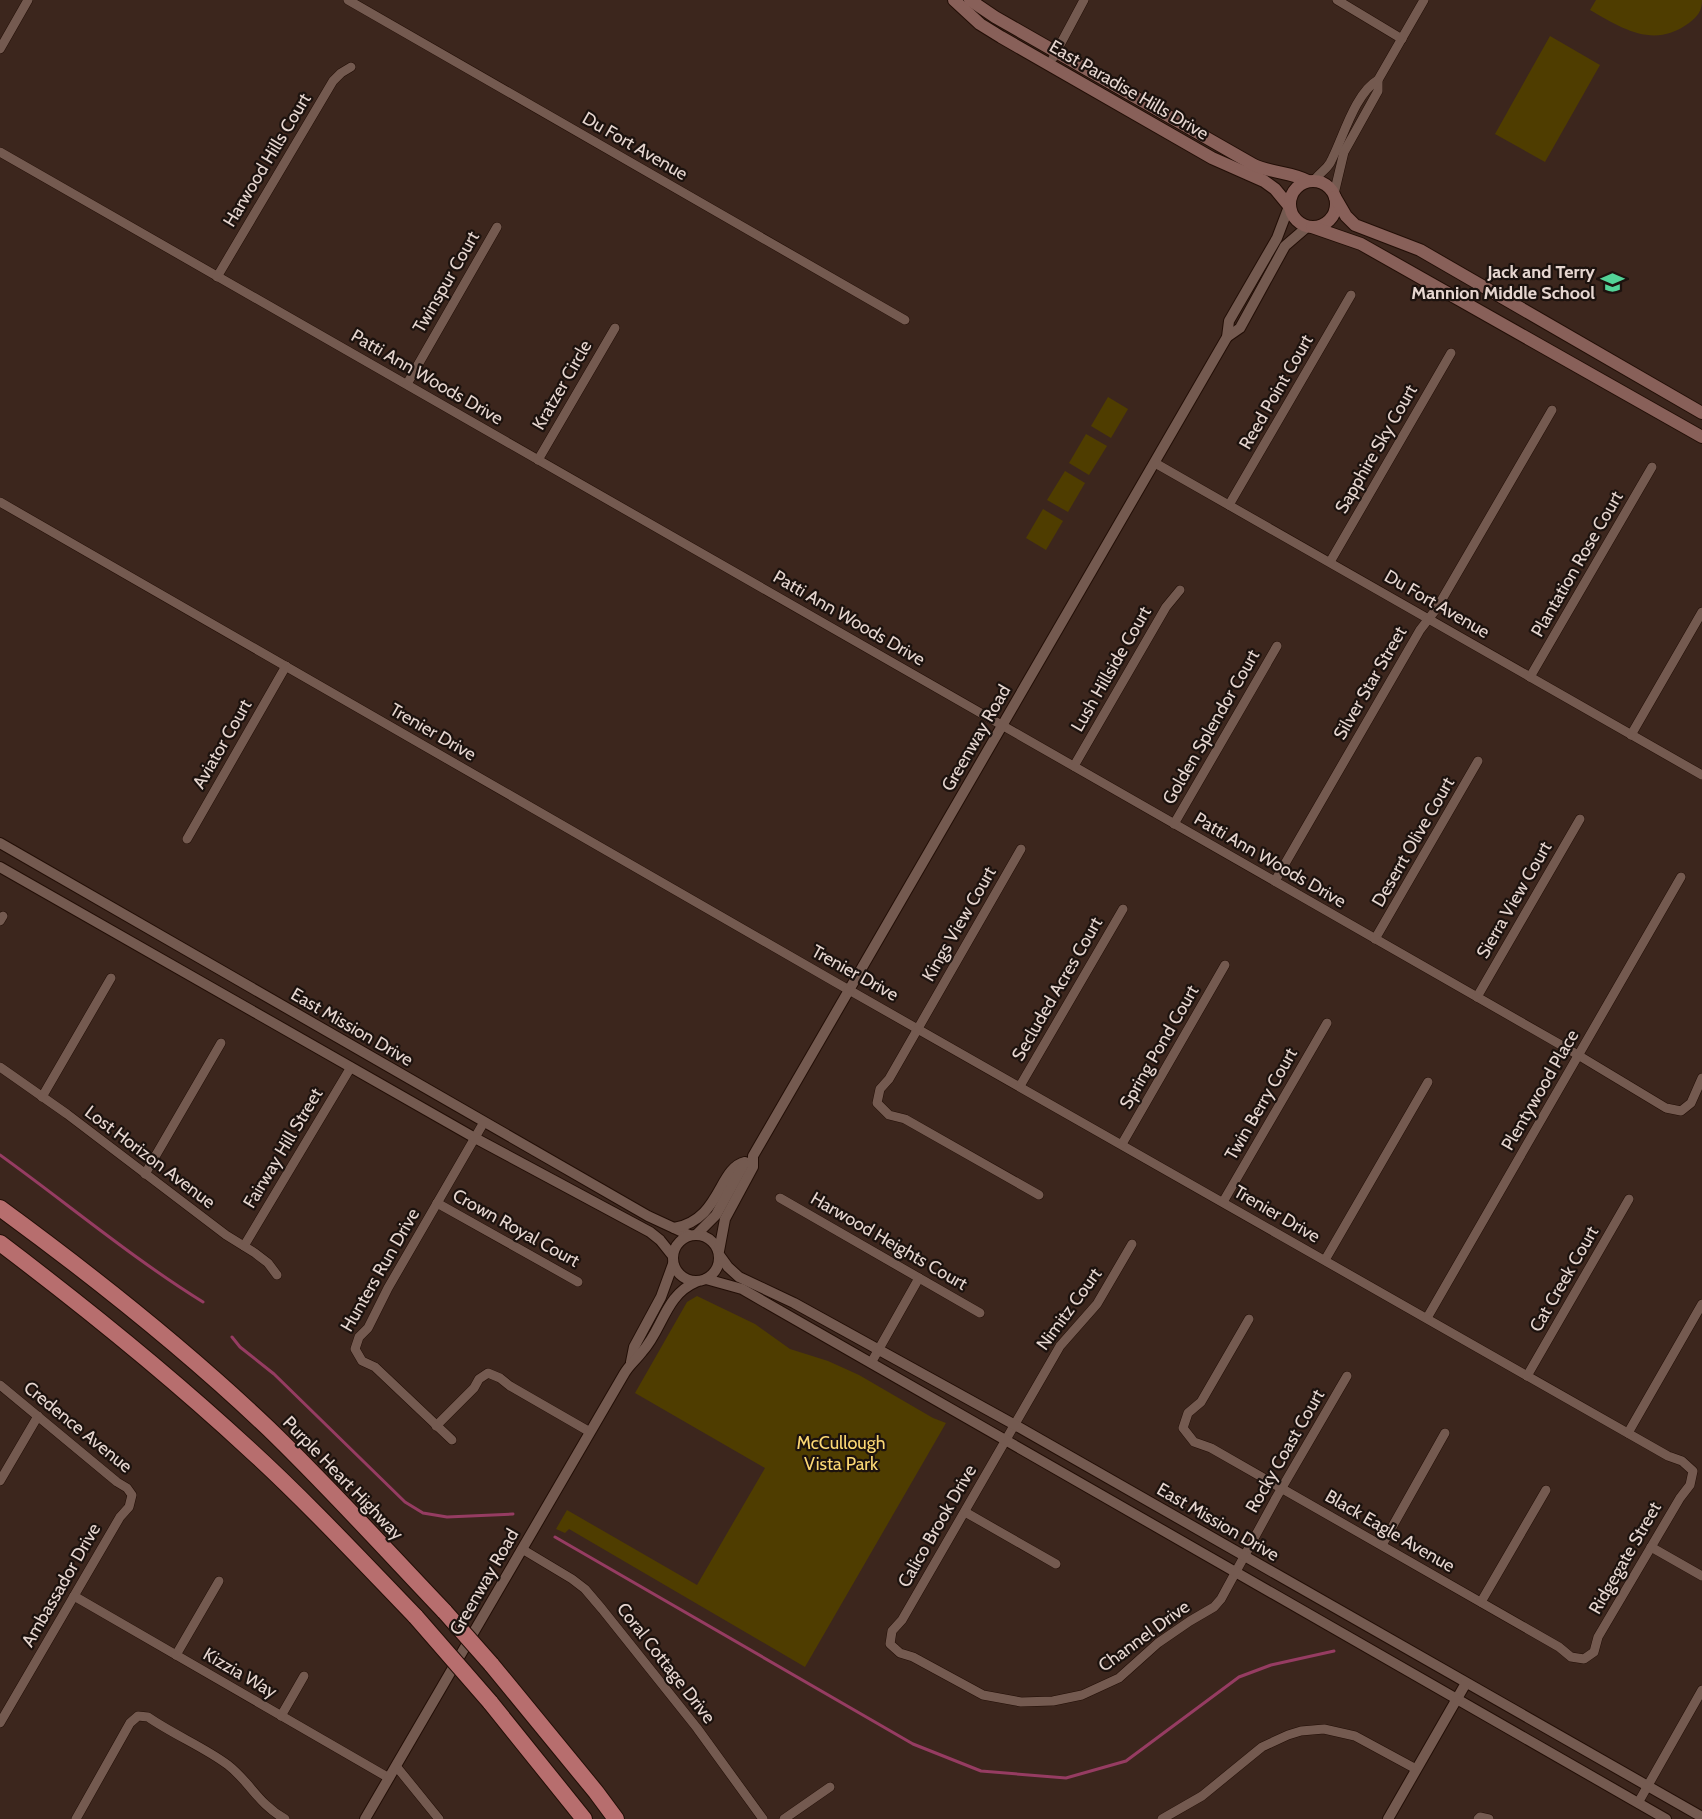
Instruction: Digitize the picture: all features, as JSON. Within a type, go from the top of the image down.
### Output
[{"type":"highway","name":"Purple Heart Highway","points":[[0,1208],[68,1258],[164,1335],[267,1427],[340,1501],[491,1664],[616,1819]]},
{"type":"highway","points":[[0,1243],[145,1357],[249,1449],[318,1516],[416,1617],[490,1702],[584,1819]]},
{"type":"main road","name":"East Paradise Hills Drive","points":[[954,0],[990,30],[1050,65],[1217,161],[1264,180],[1275,189],[1289,208]]},
{"type":"main road","name":"East Paradise Hills Drive","points":[[970,0],[1254,165],[1311,181]]},
{"type":"main road","points":[[1702,413],[1420,250],[1355,225],[1346,216],[1326,184],[1311,181],[1297,187],[1292,194],[1289,208],[1298,222],[1361,244],[1702,437]]},
{"type":"main road","points":[[1310,227],[1326,223],[1331,218],[1335,212],[1334,196]]},
{"type":"street","points":[[0,49],[28,0]]},
{"type":"street","name":"Du Fort Avenue","points":[[348,0],[905,320]]},
{"type":"street","points":[[1050,65],[1084,0]]},
{"type":"street","points":[[1337,0],[1402,39]]},
{"type":"street","points":[[1311,181],[1330,163],[1350,118],[1370,85],[1378,80],[1424,0]]},
{"type":"street","name":"Harwood Hills Court","points":[[218,277],[333,81],[351,67]]},
{"type":"street","points":[[1334,196],[1344,152],[1378,91],[1378,80]]},
{"type":"street","name":"Patti Ann Woods Drive","points":[[0,152],[1275,881],[1666,1108],[1681,1111],[1691,1103],[1702,1078]]},
{"type":"street","name":"Greenway Road","points":[[693,1235],[716,1215],[850,990],[1227,337],[1229,321],[1277,238],[1289,208]]},
{"type":"street","name":"Twinspur Court","points":[[406,384],[497,227]]},
{"type":"street","name":"Greenway Road","points":[[1227,337],[1240,328],[1285,246],[1310,227]]},
{"type":"street","name":"Reed Point Court","points":[[1229,505],[1351,296]]},
{"type":"street","name":"Kratzer Circle","points":[[538,460],[615,328]]},
{"type":"street","name":"Sapphire Sky Court","points":[[1330,562],[1451,353]]},
{"type":"street","name":"Silver Star Street","points":[[1275,881],[1420,630],[1437,608],[1552,410]]},
{"type":"street","name":"Du Fort Avenue","points":[[1155,463],[1702,775]]},
{"type":"street","name":"Plantation Rose Court","points":[[1530,677],[1652,467]]},
{"type":"street","name":"Trenier Drive","points":[[0,502],[1527,1376],[1668,1456],[1682,1461],[1693,1471]]},
{"type":"street","name":"Lush Hillside Court","points":[[1074,766],[1166,607],[1180,590]]},
{"type":"street","points":[[1631,735],[1702,612]]},
{"type":"street","name":"Golden Splendor Court","points":[[1174,824],[1277,646]]},
{"type":"street","name":"Aviator Court","points":[[187,839],[286,666]]},
{"type":"street","name":"Deserrt Olive Court","points":[[1376,939],[1478,761]]},
{"type":"street","name":"Sierra View Court","points":[[1477,997],[1580,819]]},
{"type":"street","name":"East Mission Drive","points":[[0,843],[648,1216],[693,1235]]},
{"type":"street","name":"Kings View Court","points":[[1021,849],[889,1079],[880,1089],[877,1103],[889,1115],[905,1119],[1039,1195]]},
{"type":"street","points":[[0,851],[20,862],[46,870]]},
{"type":"street","name":"East Mission Drive","points":[[0,867],[475,1138],[650,1232],[673,1259]]},
{"type":"street","name":"Plentywood Place","points":[[1427,1318],[1682,878]]},
{"type":"street","name":"Secluded Acres Court","points":[[1020,1086],[1123,909]]},
{"type":"street","name":"Spring Pond Court","points":[[1122,1144],[1225,965]]},
{"type":"street","points":[[42,1097],[111,978]]},
{"type":"street","name":"Twin Berry Court","points":[[1223,1202],[1327,1023]]},
{"type":"street","points":[[145,1174],[221,1042]]},
{"type":"street","name":"Lost Horizon Avenue","points":[[0,1067],[268,1263],[277,1275]]},
{"type":"street","name":"Fairway Hill Street","points":[[244,1246],[351,1067]]},
{"type":"street","points":[[1325,1260],[1428,1082]]},
{"type":"street","name":"Hunters Run Drive","points":[[452,1440],[375,1367],[362,1361],[355,1349],[359,1337],[368,1328],[388,1288],[484,1122]]},
{"type":"street","points":[[673,1228],[691,1222],[702,1215],[711,1205],[730,1171],[739,1163],[749,1159]]},
{"type":"street","name":"Greenway Road","points":[[719,1254],[725,1219],[753,1167],[749,1159]]},
{"type":"street","name":"Harwood Heights Court","points":[[780,1198],[980,1313]]},
{"type":"street","name":"Cat Creek Court","points":[[1527,1376],[1629,1199]]},
{"type":"street","name":"Crown Royal Court","points":[[438,1203],[578,1282]]},
{"type":"street","points":[[693,1235],[710,1239],[719,1254],[717,1268],[701,1281],[683,1278],[675,1269],[673,1259],[677,1245],[693,1235]]},
{"type":"street","name":"Nimitz Court","points":[[1015,1425],[1060,1346],[1097,1304],[1132,1244]]},
{"type":"street","name":"East Mission Drive","points":[[719,1254],[739,1277],[794,1302],[1015,1425],[1702,1817]]},
{"type":"street","name":"Greenway Road","points":[[365,1819],[631,1362],[634,1347],[661,1297],[673,1259]]},
{"type":"street","points":[[871,1363],[919,1278]]},
{"type":"street","name":"Greenway Road","points":[[631,1362],[643,1352],[674,1297],[701,1281]]},
{"type":"street","name":"East Mission Drive","points":[[701,1281],[742,1289],[1666,1819]]},
{"type":"street","points":[[1628,1433],[1698,1320],[1702,1304]]},
{"type":"street","name":"Black Eagle Avenue","points":[[1249,1319],[1201,1402],[1188,1413],[1183,1428],[1194,1442],[1211,1448],[1382,1545],[1559,1647],[1571,1657],[1584,1659]]},
{"type":"street","points":[[436,1426],[474,1388],[479,1379],[488,1373],[590,1432]]},
{"type":"street","name":"Rocky Coast Court","points":[[1236,1574],[1244,1555],[1347,1376]]},
{"type":"street","name":"Credence Avenue","points":[[0,1385],[127,1488],[132,1496]]},
{"type":"street","points":[[0,1481],[38,1416]]},
{"type":"street","name":"Calico Brook Drive","points":[[890,1644],[892,1630],[902,1620],[1015,1425]]},
{"type":"street","points":[[1382,1545],[1446,1433]]},
{"type":"street","name":"Ridgegate Street","points":[[1584,1659],[1594,1652],[1598,1637],[1680,1498],[1690,1485],[1693,1471]]},
{"type":"street","points":[[1481,1602],[1546,1490]]},
{"type":"street","name":"Ambassador Drive","points":[[0,1723],[120,1516],[129,1507],[132,1496]]},
{"type":"street","points":[[965,1512],[1056,1564]]},
{"type":"street","points":[[1651,1547],[1702,1576]]},
{"type":"street","name":"Coral Cottage Drive","points":[[522,1549],[572,1579],[602,1609],[697,1728],[764,1819]]},
{"type":"street","name":"Channel Drive","points":[[890,1644],[900,1653],[913,1657],[983,1695],[1021,1702],[1068,1699],[1119,1678],[1166,1637],[1214,1607],[1236,1574]]},
{"type":"street","points":[[176,1655],[219,1581]]},
{"type":"street","name":"Kizzia Way","points":[[74,1596],[389,1778]]},
{"type":"street","points":[[281,1716],[304,1676]]},
{"type":"street","points":[[1388,1819],[1466,1683]]},
{"type":"street","points":[[1638,1803],[1702,1690]]},
{"type":"street","points":[[89,1819],[77,1816],[130,1723],[138,1716],[148,1718],[225,1763],[237,1772],[264,1805],[285,1819]]},
{"type":"street","points":[[1162,1819],[1202,1796],[1262,1747],[1300,1731],[1324,1729],[1355,1736],[1416,1769]]},
{"type":"street","points":[[396,1766],[439,1819]]},
{"type":"street","points":[[784,1819],[830,1787]]},
{"type":"green space","points":[[1596,0],[1702,0],[1699,13],[1689,23],[1676,31],[1663,35],[1651,35],[1614,24],[1590,10]]},
{"type":"green space","points":[[1550,36],[1600,65],[1545,162],[1495,134]]},
{"type":"green space","points":[[1108,397],[1128,409],[1111,438],[1091,426]]},
{"type":"green space","points":[[1086,434],[1107,446],[1089,475],[1069,463]]},
{"type":"green space","points":[[1065,471],[1085,483],[1068,512],[1047,500]]},
{"type":"green space","points":[[1043,509],[1063,521],[1046,550],[1026,538]]},
{"type":"green space","name":"McCullough Vista Park","points":[[697,1296],[755,1324],[790,1349],[828,1361],[859,1375],[933,1418],[946,1423],[805,1667],[569,1529],[565,1533],[556,1529],[567,1510],[697,1585],[765,1468],[635,1393],[687,1302]]},
{"type":"waterway","points":[[0,1155],[125,1249],[203,1302]]},
{"type":"waterway","points":[[232,1337],[240,1347],[274,1374],[405,1502],[423,1513],[447,1517],[513,1514]]},
{"type":"waterway","points":[[555,1537],[913,1744],[981,1771],[1066,1778],[1126,1761],[1239,1677],[1271,1665],[1334,1651]]},
{"type":"place","name":"Jack and Terry Mannion Middle School","points":[[1613,282]]}]
